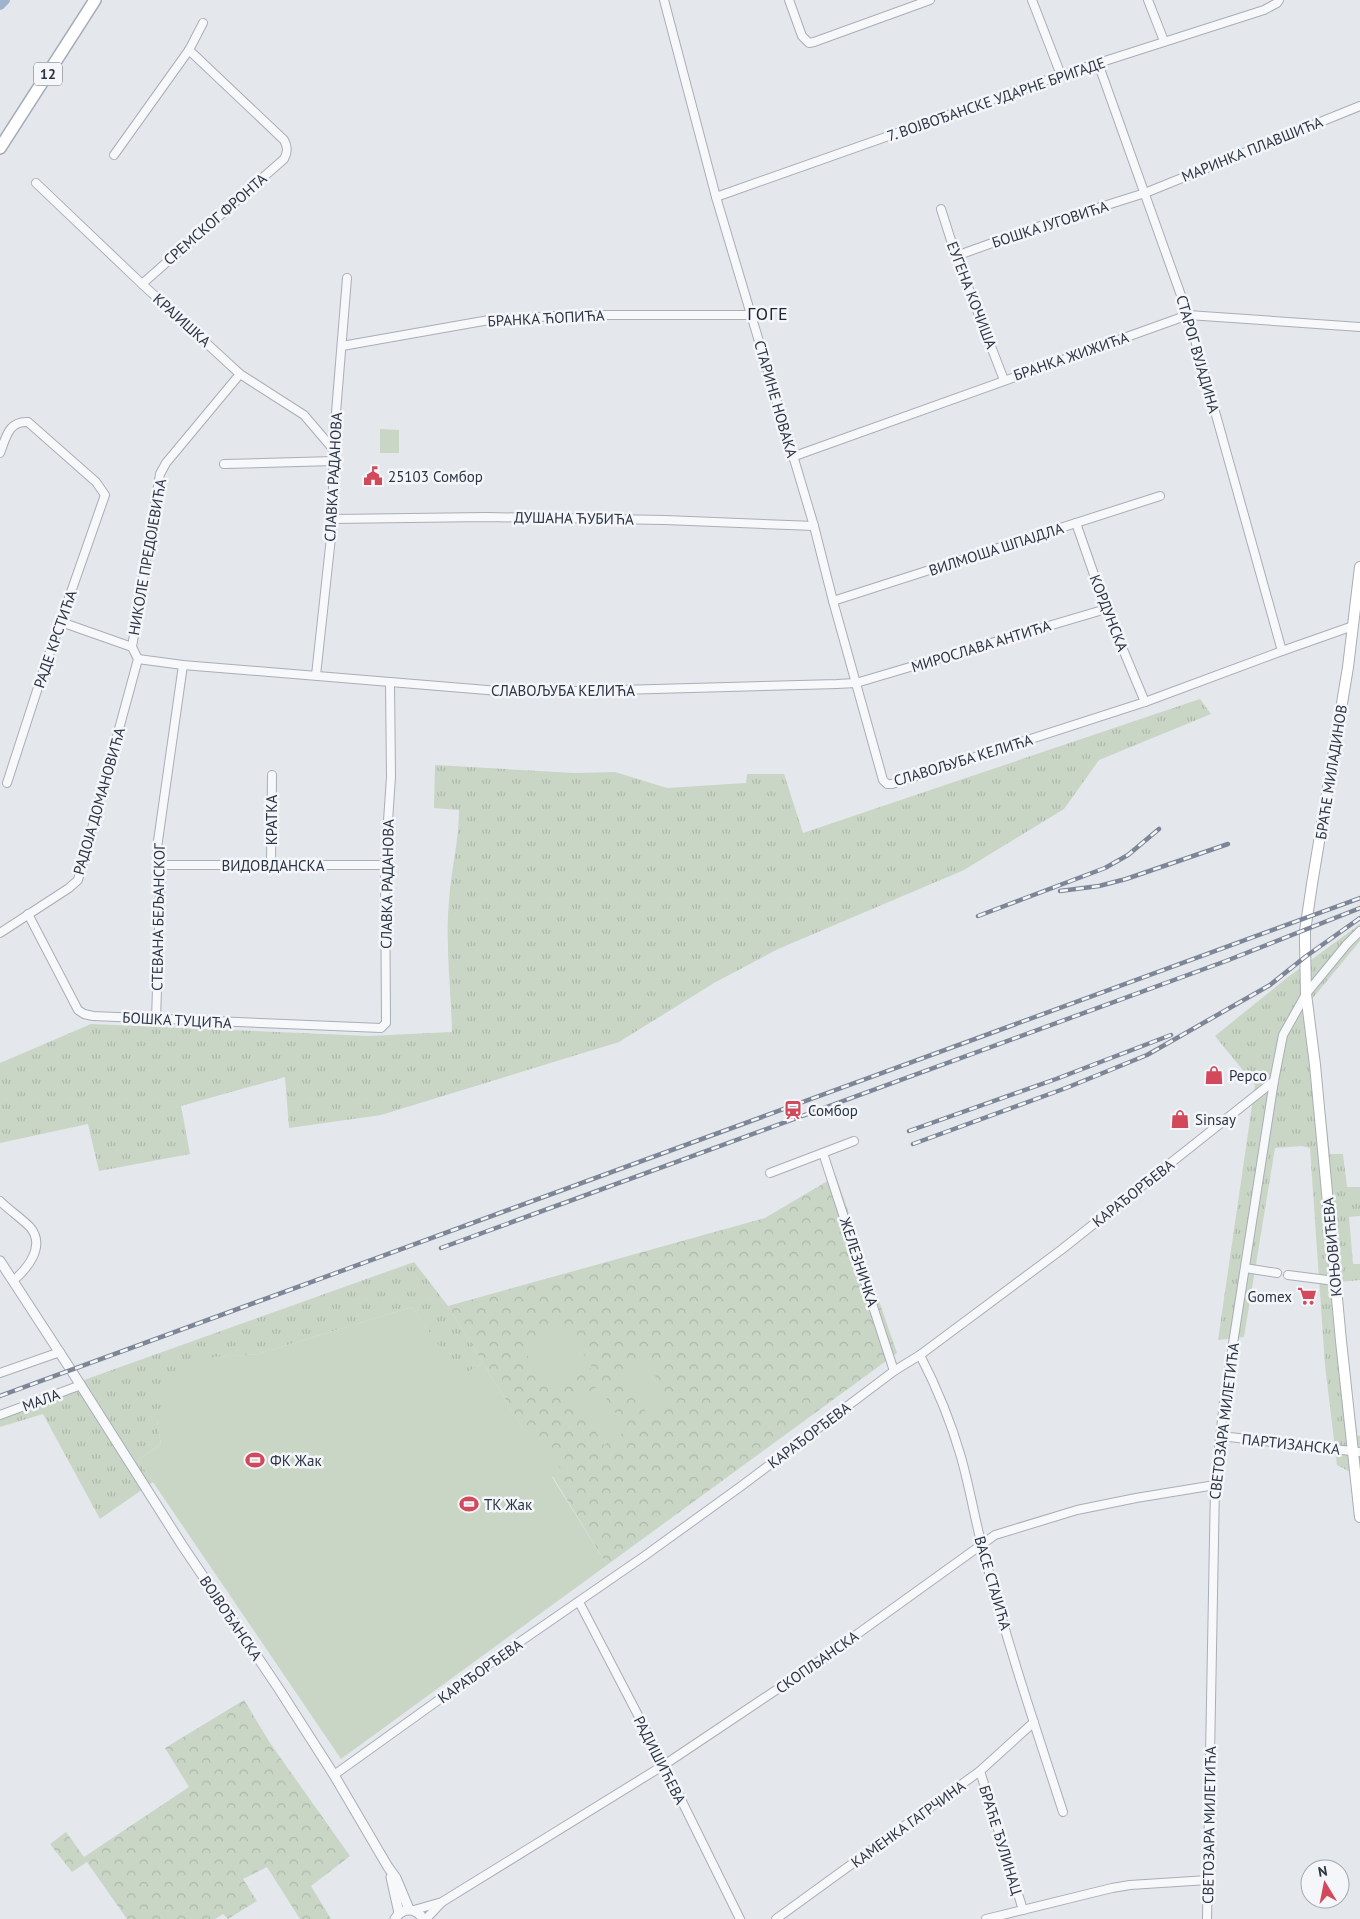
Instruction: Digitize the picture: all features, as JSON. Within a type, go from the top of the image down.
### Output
[{"type":"main road","name":"12","points":[[0,148],[95,0]]},
{"type":"main road","name":"БРАЋЕ МИЛАДИНОВ","points":[[1306,977],[1305,931],[1348,667],[1360,567]]},
{"type":"main road","name":"КОЊОВИЋЕВА","points":[[1306,977],[1306,994],[1315,1065],[1335,1281],[1356,1451],[1360,1517]]},
{"type":"street","name":"СТАРИНЕ НОВАКА","points":[[664,0],[716,197],[814,526],[832,601],[856,683]]},
{"type":"street","points":[[789,0],[802,36],[809,43],[930,0]]},
{"type":"street","points":[[1032,0],[1061,75]]},
{"type":"street","points":[[1148,0],[1164,41]]},
{"type":"street","name":"7. ВОЈВОЂАНСКЕ УДАРНЕ БРИГАДЕ","points":[[716,197],[1061,75],[1264,10],[1278,2]]},
{"type":"street","points":[[114,154],[189,50],[203,23]]},
{"type":"street","name":"СРЕМСКОГ ФРОНТА","points":[[142,284],[284,159],[287,154],[288,149],[284,140],[189,50]]},
{"type":"street","name":"СТАРОГ ВУЈАДИНА","points":[[1098,63],[1188,315],[1282,651]]},
{"type":"street","name":"МАРИНКА ПЛАВШИЋА","points":[[1145,193],[1360,106]]},
{"type":"street","name":"КРАЈИШКА","points":[[36,183],[240,374],[304,415],[333,449]]},
{"type":"street","name":"БОШКА ЈУГОВИЋА","points":[[956,256],[1031,229],[1145,193]]},
{"type":"street","name":"ЕУГЕНА КОЧИША","points":[[941,209],[956,256],[1004,380]]},
{"type":"street","name":"СЛАВКА РАДАНОВА","points":[[316,675],[333,519],[333,449],[347,278]]},
{"type":"street","name":"БРАНКА ЋОПИЋА","points":[[342,346],[489,320],[572,315],[752,315]]},
{"type":"street","name":"БРАНКА ЖИЖИЋА","points":[[792,457],[1188,315],[1360,327]]},
{"type":"street","name":"НИКОЛЕ ПРЕДОЈЕВИЋА","points":[[132,647],[160,474],[166,463],[240,374]]},
{"type":"street","name":"РАДЕ КРСТИЋА","points":[[0,453],[9,429],[16,424],[28,422],[96,482],[105,495],[7,783]]},
{"type":"street","points":[[224,464],[334,462]]},
{"type":"street","name":"ВИЛМОША ШПАЈДЛА","points":[[832,601],[1160,496]]},
{"type":"street","name":"ДУШАНА ЋУБИЋА","points":[[333,519],[486,517],[665,520],[814,526]]},
{"type":"street","name":"КОРДУНСКА","points":[[1076,523],[1106,608],[1145,702]]},
{"type":"street","name":"МИРОСЛАВА АНТИЋА","points":[[856,683],[1106,608]]},
{"type":"street","points":[[61,622],[132,647],[138,659],[182,665],[390,682]]},
{"type":"street","name":"СЛАВОЉУБА КЕЛИЋА","points":[[390,682],[499,691],[583,692],[856,683],[883,780],[886,784],[892,784],[1145,702],[1353,626]]},
{"type":"street","name":"РАДОЈА ДОМАНОВИЋА","points":[[0,933],[69,888],[78,880],[138,659]]},
{"type":"street","name":"СТЕВАНА БЕЉАНСКОГ","points":[[156,1020],[161,864],[157,848],[182,665]]},
{"type":"street","name":"СЛАВКА РАДАНОВА","points":[[384,1026],[386,1023],[385,865],[391,777],[390,682]]},
{"type":"street","name":"КРАТКА","points":[[271,864],[272,776]]},
{"type":"street","name":"ВИДОВДАНСКА","points":[[161,864],[385,865]]},
{"type":"street","name":"БОШКА ТУЦИЋА","points":[[28,914],[78,1010],[84,1014],[156,1020],[374,1028],[384,1026]]},
{"type":"street","name":"СВЕТОЗАРА МИЛЕТИЋА","points":[[1207,1919],[1215,1485],[1224,1400],[1283,1034],[1306,994],[1360,931]]},
{"type":"street","name":"КАРАЂОРЂЕВА","points":[[334,1775],[732,1493],[894,1371],[920,1355],[1061,1250],[1274,1081]]},
{"type":"street","points":[[770,1173],[854,1141]]},
{"type":"street","name":"ЖЕЛЕЗНИЧКА","points":[[823,1153],[894,1371]]},
{"type":"street","points":[[0,1201],[30,1228],[35,1237],[35,1256],[22,1274],[14,1281]]},
{"type":"street","name":"ВОЈВОЂАНСКА","points":[[1,1264],[72,1370],[182,1545],[279,1689],[334,1775],[396,1878],[412,1910]]},
{"type":"street","points":[[1245,1268],[1277,1273]]},
{"type":"street","points":[[1288,1275],[1335,1281]]},
{"type":"street","points":[[0,1373],[60,1352]]},
{"type":"street","name":"ВАСЕ СТАЈИЋА","points":[[920,1355],[940,1397],[954,1433],[981,1545],[1063,1812]]},
{"type":"street","name":"МАЛА","points":[[0,1415],[81,1385]]},
{"type":"street","name":"ПАРТИЗАНСКА","points":[[1221,1436],[1356,1451]]},
{"type":"street","name":"СКОПЉАНСКА","points":[[424,1919],[442,1902],[664,1765],[824,1658],[995,1535],[1077,1510],[1215,1485]]},
{"type":"street","name":"РАДИШИЋЕВА","points":[[579,1602],[664,1765],[740,1919]]},
{"type":"street","name":"КАМЕНКА ГАГРЧИНА","points":[[776,1919],[980,1771],[1034,1722]]},
{"type":"street","name":"БРАЋЕ ЂУЛИНАЦ","points":[[980,1771],[1023,1910]]},
{"type":"street","name":"ВОЈВОЂАНСКА","points":[[388,1867],[397,1916]]},
{"type":"street","points":[[986,1919],[1130,1885],[1208,1880]]},
{"type":"street","name":"СКОПЉАНСКА","points":[[412,1910],[442,1902]]},
{"type":"street","points":[[397,1916],[412,1910],[424,1919]]},
{"type":"green space","points":[[380,429],[399,430],[399,453],[380,453]]},
{"type":"green space","points":[[1200,699],[1211,714],[1099,760],[1064,809],[964,870],[778,949],[714,983],[619,1042],[381,1115],[289,1128],[285,1077],[181,1106],[190,1154],[99,1171],[88,1124],[0,1143],[0,1063],[91,1024],[369,1036],[452,1032],[448,917],[459,810],[434,808],[435,765],[574,773],[615,772],[667,788],[746,783],[747,774],[784,774],[803,833]]},
{"type":"green space","points":[[1360,924],[1360,941],[1312,999],[1330,1154],[1343,1154],[1347,1187],[1360,1187],[1360,1216],[1349,1217],[1353,1264],[1360,1264],[1360,1280],[1339,1282],[1357,1435],[1360,1436],[1360,1477],[1337,1465],[1325,1365],[1310,1148],[1302,1146],[1275,1148],[1244,1337],[1218,1340],[1255,1085],[1215,1036],[1288,977]]},
{"type":"green space","points":[[836,1176],[897,1353],[607,1565],[448,1306],[765,1218]]},
{"type":"green space","points":[[414,1262],[448,1306],[483,1363],[460,1377],[412,1307],[258,1354],[214,1357],[157,1420],[161,1444],[138,1460],[153,1482],[100,1519],[43,1414],[0,1427],[0,1410]]},
{"type":"green space","points":[[412,1307],[460,1376],[483,1363],[526,1433],[533,1429],[561,1470],[552,1477],[607,1565],[341,1759],[138,1460],[161,1444],[157,1420],[166,1392],[182,1372],[214,1357],[258,1354]]},
{"type":"green space","points":[[564,1324],[592,1367],[552,1394],[524,1350]]},
{"type":"green space","points":[[644,1358],[672,1403],[649,1417],[621,1372]]},
{"type":"green space","points":[[598,1386],[627,1430],[604,1445],[575,1400]]},
{"type":"green space","points":[[244,1700],[270,1743],[350,1856],[311,1886],[331,1919],[300,1919],[267,1867],[243,1879],[257,1901],[228,1919],[223,1914],[215,1919],[127,1919],[87,1862],[72,1872],[50,1844],[66,1832],[84,1857],[189,1787],[165,1748]]},
{"type":"waterway","points":[[0,5],[5,0]]},
{"type":"railway","points":[[978,916],[1105,868],[1128,855],[1159,829]]},
{"type":"railway","points":[[1060,891],[1099,886],[1126,879],[1228,844]]},
{"type":"railway","points":[[0,1396],[1360,898]]},
{"type":"railway","points":[[441,1248],[1226,961],[1360,908]]},
{"type":"railway","points":[[913,1144],[1066,1088],[1147,1055],[1270,985],[1305,957],[1360,918]]},
{"type":"railway","points":[[909,1131],[1056,1079],[1171,1035]]},
{"type":"place","name":"25103 Сомбор","points":[[373,476]]},
{"type":"place","name":"Pepco","points":[[1214,1075]]},
{"type":"place","name":"Сомбор","points":[[793,1110]]},
{"type":"place","name":"Sinsay","points":[[1180,1119]]},
{"type":"place","name":"Gomex","points":[[1307,1296]]},
{"type":"place","name":"ФК Жак","points":[[255,1460]]},
{"type":"place","name":"ТК Жак","points":[[469,1504]]},
{"type":"district","name":"ГОГЕ","points":[[768,313]]}]
